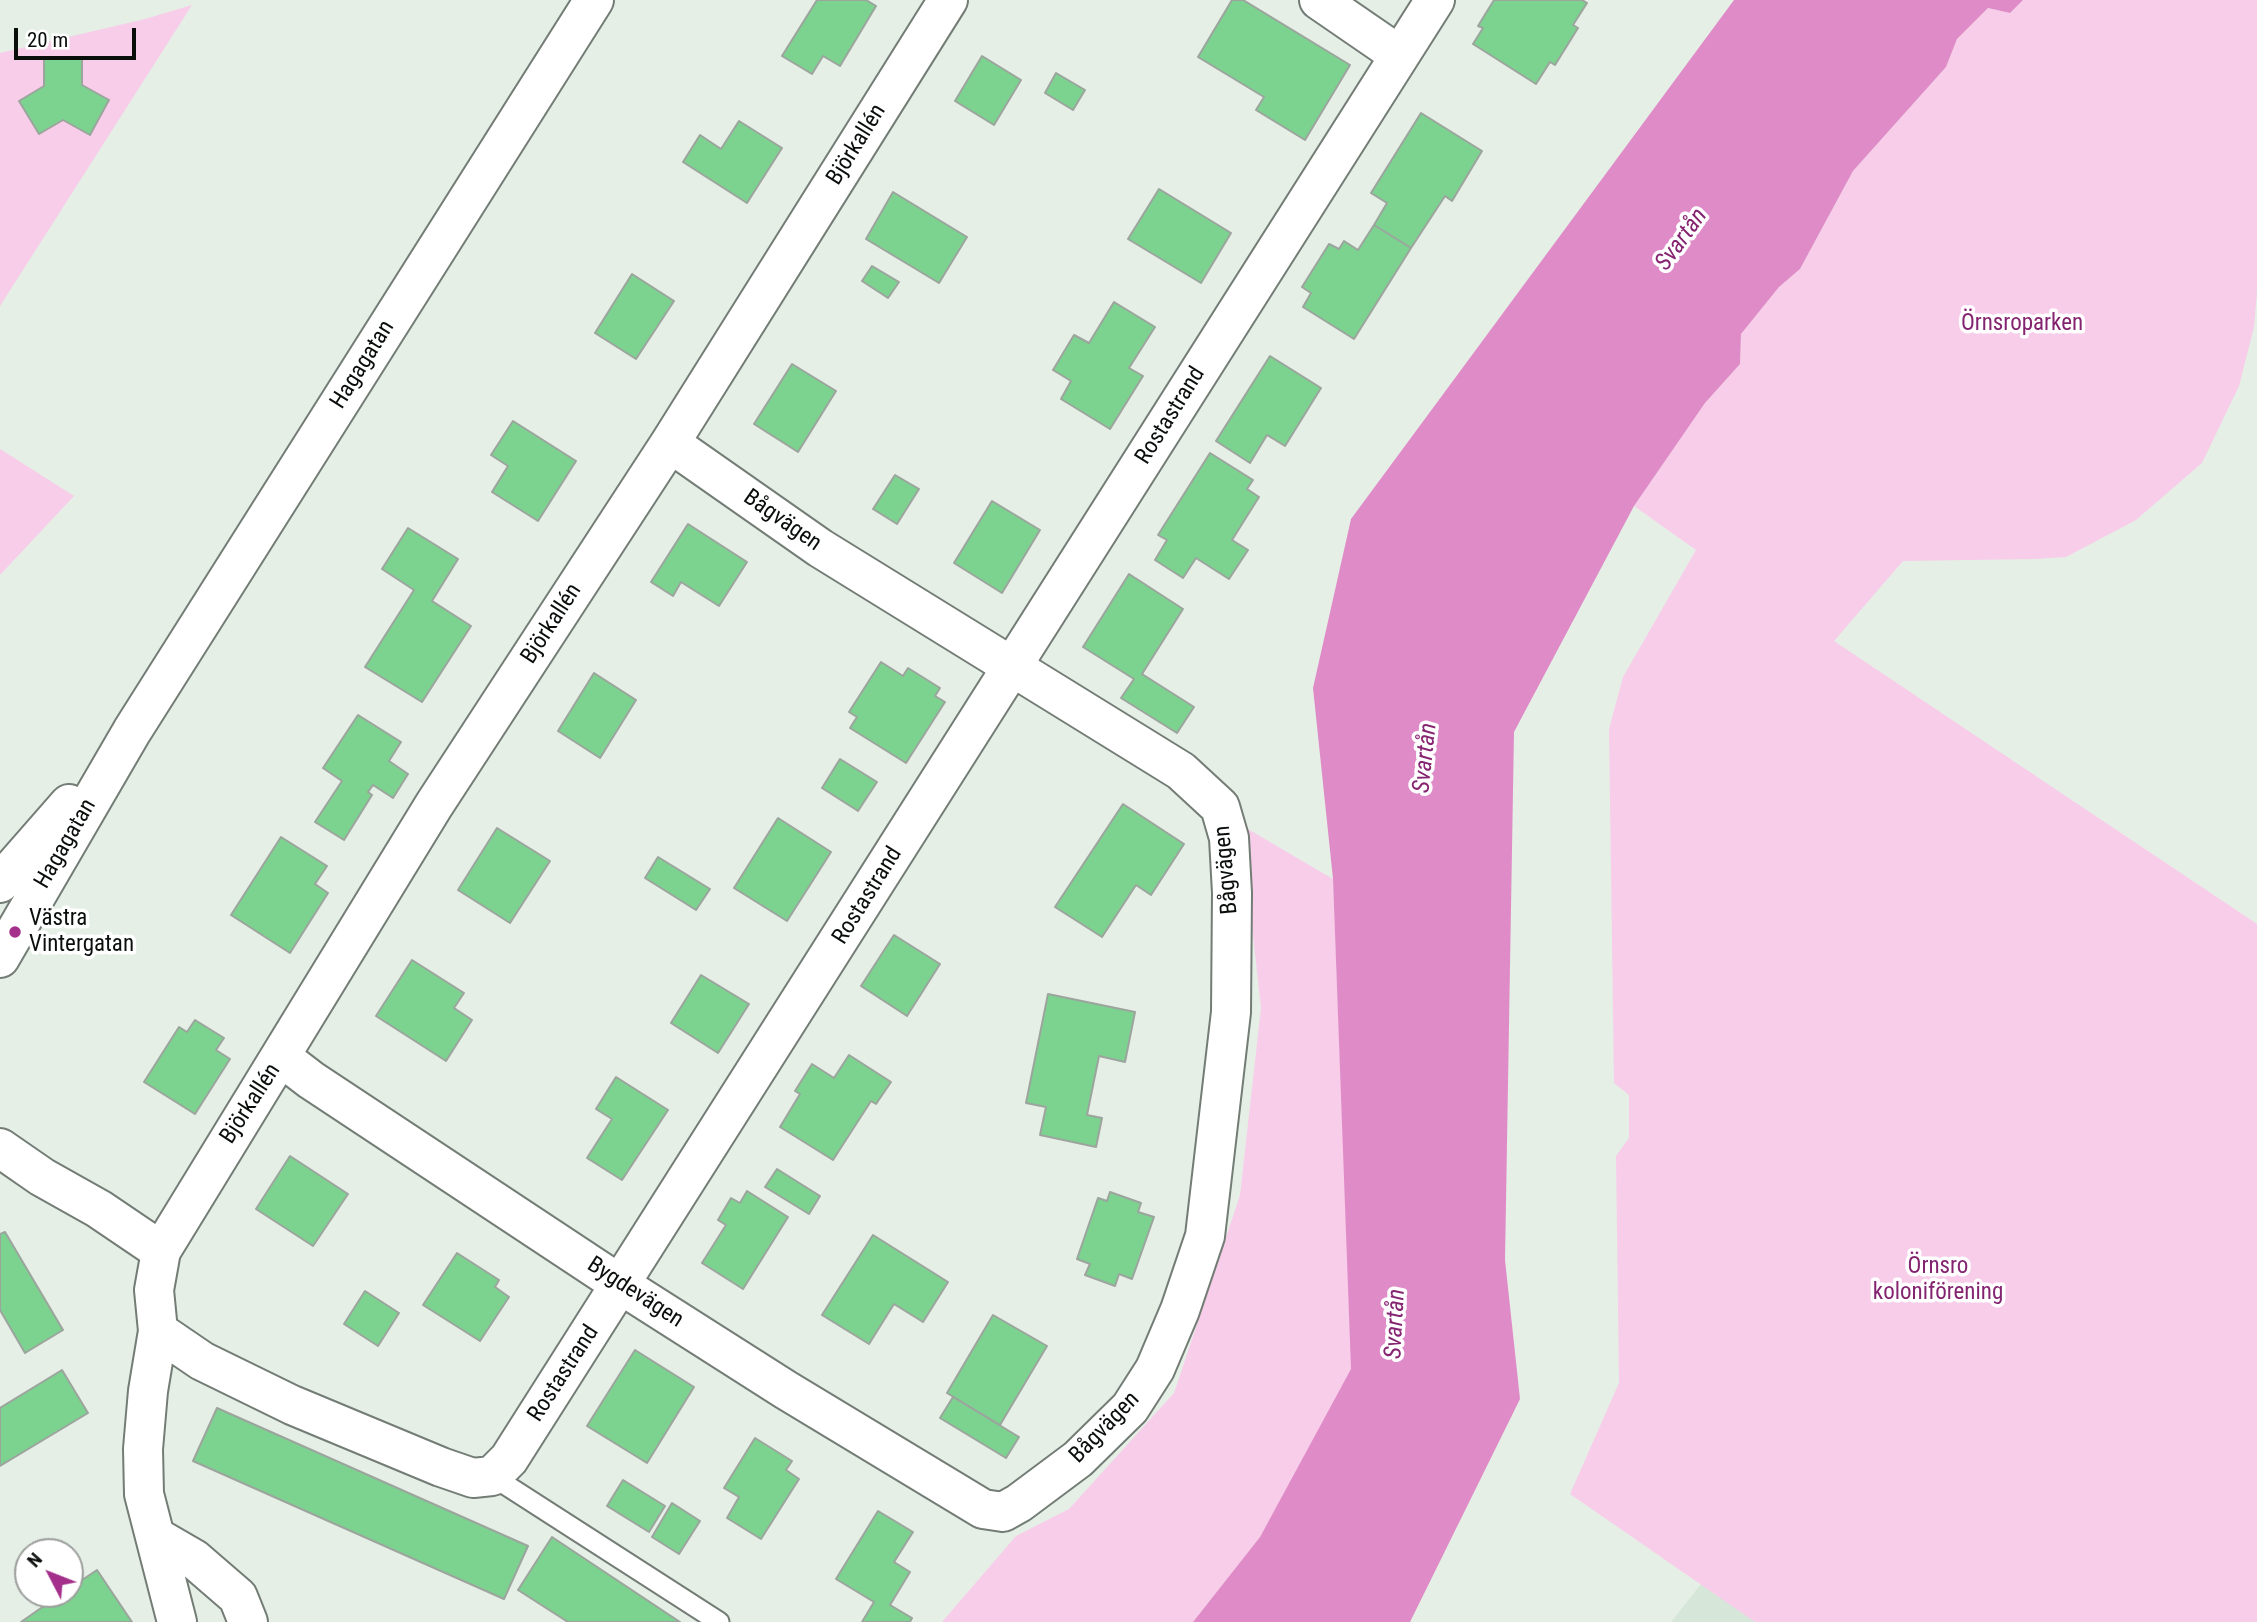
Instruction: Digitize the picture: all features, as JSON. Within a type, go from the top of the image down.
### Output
[{"type":"street","name":"Hagagatan","points":[[0,958],[132,731],[594,0]]},
{"type":"street","name":"Björkallén","points":[[177,1622],[144,1494],[143,1449],[148,1391],[158,1331],[154,1290],[161,1251],[434,805],[670,443],[948,0]]},
{"type":"street","points":[[1319,0],[1399,55]]},
{"type":"street","name":"Rostastrand","points":[[492,1476],[509,1459],[621,1285],[1435,0]]},
{"type":"street","name":"Bågvägen","points":[[670,443],[820,548],[1181,771],[1220,807],[1229,838],[1232,893],[1231,1012],[1205,1236],[1180,1310],[1155,1369],[1130,1408],[1078,1459],[1019,1503],[1003,1512],[999,1511]]},
{"type":"street","name":"Hagagatan","points":[[0,883],[132,731]]},
{"type":"street","name":"Bygdevägen","points":[[281,1057],[310,1080],[786,1390],[983,1509],[999,1511]]},
{"type":"street","points":[[0,1148],[161,1251]]},
{"type":"street","points":[[158,1331],[202,1361],[292,1405],[441,1467],[473,1478],[492,1476]]},
{"type":"street","points":[[156,1537],[194,1559],[238,1597],[248,1622]]},
{"type":"lane","points":[[492,1476],[719,1622]]},
{"type":"shaded area","points":[[1701,1584],[1755,1622],[1671,1622]]},
{"type":"green space","name":"Örnsro koloniförening","points":[[2023,0],[2257,0],[2257,292],[2254,327],[2239,386],[2202,463],[2136,520],[2066,557],[1903,561],[1834,641],[2257,924],[2257,1622],[1755,1622],[1570,1494],[1619,1383],[1616,1156],[1629,1138],[1629,1095],[1614,1083],[1609,729],[1623,677],[1696,550],[1634,506],[1705,403],[1740,364],[1741,334],[1779,287],[1800,269],[1853,171],[1946,67],[1957,39],[1988,8],[2010,13]]},
{"type":"green space","points":[[192,5],[0,306],[0,53],[145,19]]},
{"type":"green space","points":[[0,449],[74,496],[0,575]]},
{"type":"green space","points":[[1241,825],[1333,879],[1352,1369],[1260,1537],[1193,1622],[942,1622],[1016,1536],[1069,1509],[1174,1393],[1240,1195],[1261,1008]]},
{"type":"water","name":"Svartån","points":[[1734,0],[2023,0],[2010,13],[1988,8],[1957,39],[1946,67],[1853,171],[1800,269],[1779,287],[1741,334],[1740,364],[1705,403],[1634,506],[1514,732],[1505,1260],[1520,1399],[1410,1622],[1193,1622],[1260,1537],[1351,1369],[1333,879],[1313,688],[1351,519]]},
{"type":"building","points":[[817,0],[866,0],[876,6],[840,66],[823,56],[812,74],[782,56]]},
{"type":"building","points":[[1232,0],[1243,0],[1350,65],[1305,140],[1256,110],[1264,97],[1198,57]]},
{"type":"building","points":[[1494,0],[1582,0],[1587,3],[1573,25],[1578,28],[1555,65],[1550,62],[1536,84],[1473,44],[1483,28],[1478,26]]},
{"type":"building","points":[[982,56],[1021,80],[994,125],[955,101]]},
{"type":"building","points":[[82,57],[82,85],[109,100],[90,135],[63,120],[39,134],[19,101],[44,86],[44,58]]},
{"type":"building","points":[[1056,73],[1085,90],[1073,110],[1045,93]]},
{"type":"building","points":[[1421,113],[1482,151],[1452,201],[1445,196],[1411,248],[1374,225],[1387,203],[1371,193]]},
{"type":"building","points":[[739,121],[782,148],[747,203],[683,162],[700,135],[721,149]]},
{"type":"building","points":[[1159,189],[1231,233],[1201,283],[1128,239]]},
{"type":"building","points":[[893,192],[967,237],[939,283],[866,239]]},
{"type":"building","points":[[1374,225],[1411,248],[1354,339],[1303,307],[1311,293],[1302,287],[1329,244],[1339,249],[1344,241],[1358,250]]},
{"type":"building","points":[[872,266],[899,282],[888,298],[862,281]]},
{"type":"building","points":[[632,274],[674,301],[636,359],[595,333]]},
{"type":"building","points":[[1114,302],[1155,327],[1129,368],[1143,376],[1110,429],[1061,399],[1071,381],[1053,370],[1074,335],[1089,343]]},
{"type":"building","points":[[1270,356],[1321,388],[1285,446],[1267,435],[1250,463],[1216,441]]},
{"type":"building","points":[[792,364],[836,391],[798,452],[754,424]]},
{"type":"building","points":[[513,421],[576,461],[538,521],[492,492],[508,466],[491,455]]},
{"type":"building","points":[[1210,453],[1253,480],[1247,489],[1259,497],[1232,540],[1248,550],[1229,579],[1196,558],[1183,578],[1155,560],[1167,540],[1158,535]]},
{"type":"building","points":[[895,475],[919,489],[897,524],[873,509]]},
{"type":"building","points":[[992,501],[1040,530],[1002,593],[954,563]]},
{"type":"building","points":[[688,524],[747,562],[719,606],[681,582],[673,596],[651,582]]},
{"type":"building","points":[[408,528],[458,559],[432,601],[471,626],[422,702],[365,667],[414,590],[382,569]]},
{"type":"building","points":[[1129,574],[1183,609],[1142,674],[1194,707],[1177,733],[1121,698],[1134,679],[1083,647]]},
{"type":"building","points":[[881,662],[903,676],[908,668],[940,688],[935,696],[945,702],[906,763],[850,728],[857,717],[849,712]]},
{"type":"building","points":[[594,673],[636,700],[600,758],[558,731]]},
{"type":"building","points":[[358,715],[401,742],[389,761],[408,774],[393,798],[373,785],[368,792],[372,795],[344,840],[315,822],[342,781],[323,768]]},
{"type":"building","points":[[840,759],[877,782],[858,811],[822,788]]},
{"type":"building","points":[[1123,804],[1184,844],[1151,895],[1136,885],[1102,937],[1055,907]]},
{"type":"building","points":[[778,818],[831,852],[787,921],[734,888]]},
{"type":"building","points":[[497,828],[550,861],[510,923],[458,890]]},
{"type":"building","points":[[281,837],[327,866],[315,884],[328,893],[290,953],[231,915]]},
{"type":"building","points":[[658,857],[710,889],[696,910],[645,878]]},
{"type":"building","points":[[894,935],[940,964],[907,1016],[861,986]]},
{"type":"building","points":[[412,960],[464,993],[454,1008],[472,1020],[446,1061],[376,1016]]},
{"type":"building","points":[[701,975],[749,1004],[718,1053],[671,1023]]},
{"type":"building","points":[[1048,994],[1135,1012],[1125,1062],[1099,1056],[1087,1115],[1102,1118],[1096,1147],[1040,1135],[1046,1107],[1026,1103]]},
{"type":"building","points":[[195,1020],[224,1038],[216,1050],[230,1059],[195,1114],[144,1082],[179,1027],[187,1032]]},
{"type":"building","points":[[849,1055],[891,1082],[876,1104],[871,1101],[833,1160],[780,1127],[800,1094],[795,1091],[812,1064],[834,1078]]},
{"type":"building","points":[[616,1077],[668,1110],[622,1180],[587,1158],[612,1119],[596,1109]]},
{"type":"building","points":[[290,1156],[348,1194],[313,1246],[256,1209]]},
{"type":"building","points":[[777,1169],[820,1196],[809,1214],[765,1187]]},
{"type":"building","points":[[747,1191],[788,1217],[743,1289],[702,1263],[726,1225],[718,1220],[731,1198],[740,1203]]},
{"type":"building","points":[[1110,1192],[1141,1203],[1138,1212],[1154,1217],[1132,1279],[1119,1274],[1115,1286],[1085,1275],[1090,1264],[1077,1259],[1098,1198],[1107,1201]]},
{"type":"building","points":[[5,1232],[63,1330],[25,1353],[0,1310],[0,1234]]},
{"type":"building","points":[[873,1235],[948,1282],[923,1322],[894,1304],[869,1344],[822,1315]]},
{"type":"building","points":[[457,1253],[499,1280],[495,1287],[509,1297],[480,1341],[423,1305]]},
{"type":"building","points":[[365,1291],[399,1313],[378,1346],[344,1324]]},
{"type":"building","points":[[993,1315],[1047,1346],[1000,1425],[947,1393]]},
{"type":"building","points":[[635,1350],[694,1387],[647,1463],[587,1426]]},
{"type":"building","points":[[62,1370],[88,1413],[0,1466],[0,1408]]},
{"type":"building","points":[[953,1397],[1019,1437],[1006,1458],[940,1418]]},
{"type":"building","points":[[217,1408],[528,1546],[504,1599],[193,1461]]},
{"type":"building","points":[[755,1438],[792,1461],[786,1470],[799,1479],[761,1539],[727,1518],[739,1497],[724,1488]]},
{"type":"building","points":[[623,1480],[665,1506],[649,1532],[607,1506]]},
{"type":"building","points":[[672,1503],[700,1521],[679,1554],[652,1537]]},
{"type":"building","points":[[878,1511],[913,1532],[894,1562],[910,1572],[890,1605],[912,1618],[910,1622],[862,1622],[874,1602],[836,1579]]},
{"type":"building","points":[[552,1537],[680,1622],[568,1622],[518,1590]]},
{"type":"building","points":[[97,1570],[132,1622],[21,1622],[41,1608],[84,1608],[84,1579]]},
{"type":"place","name":"Västra Vintergatan","points":[[15,932]]},
{"type":"park label","name":"Örnsroparken","points":[[2022,324]]}]
